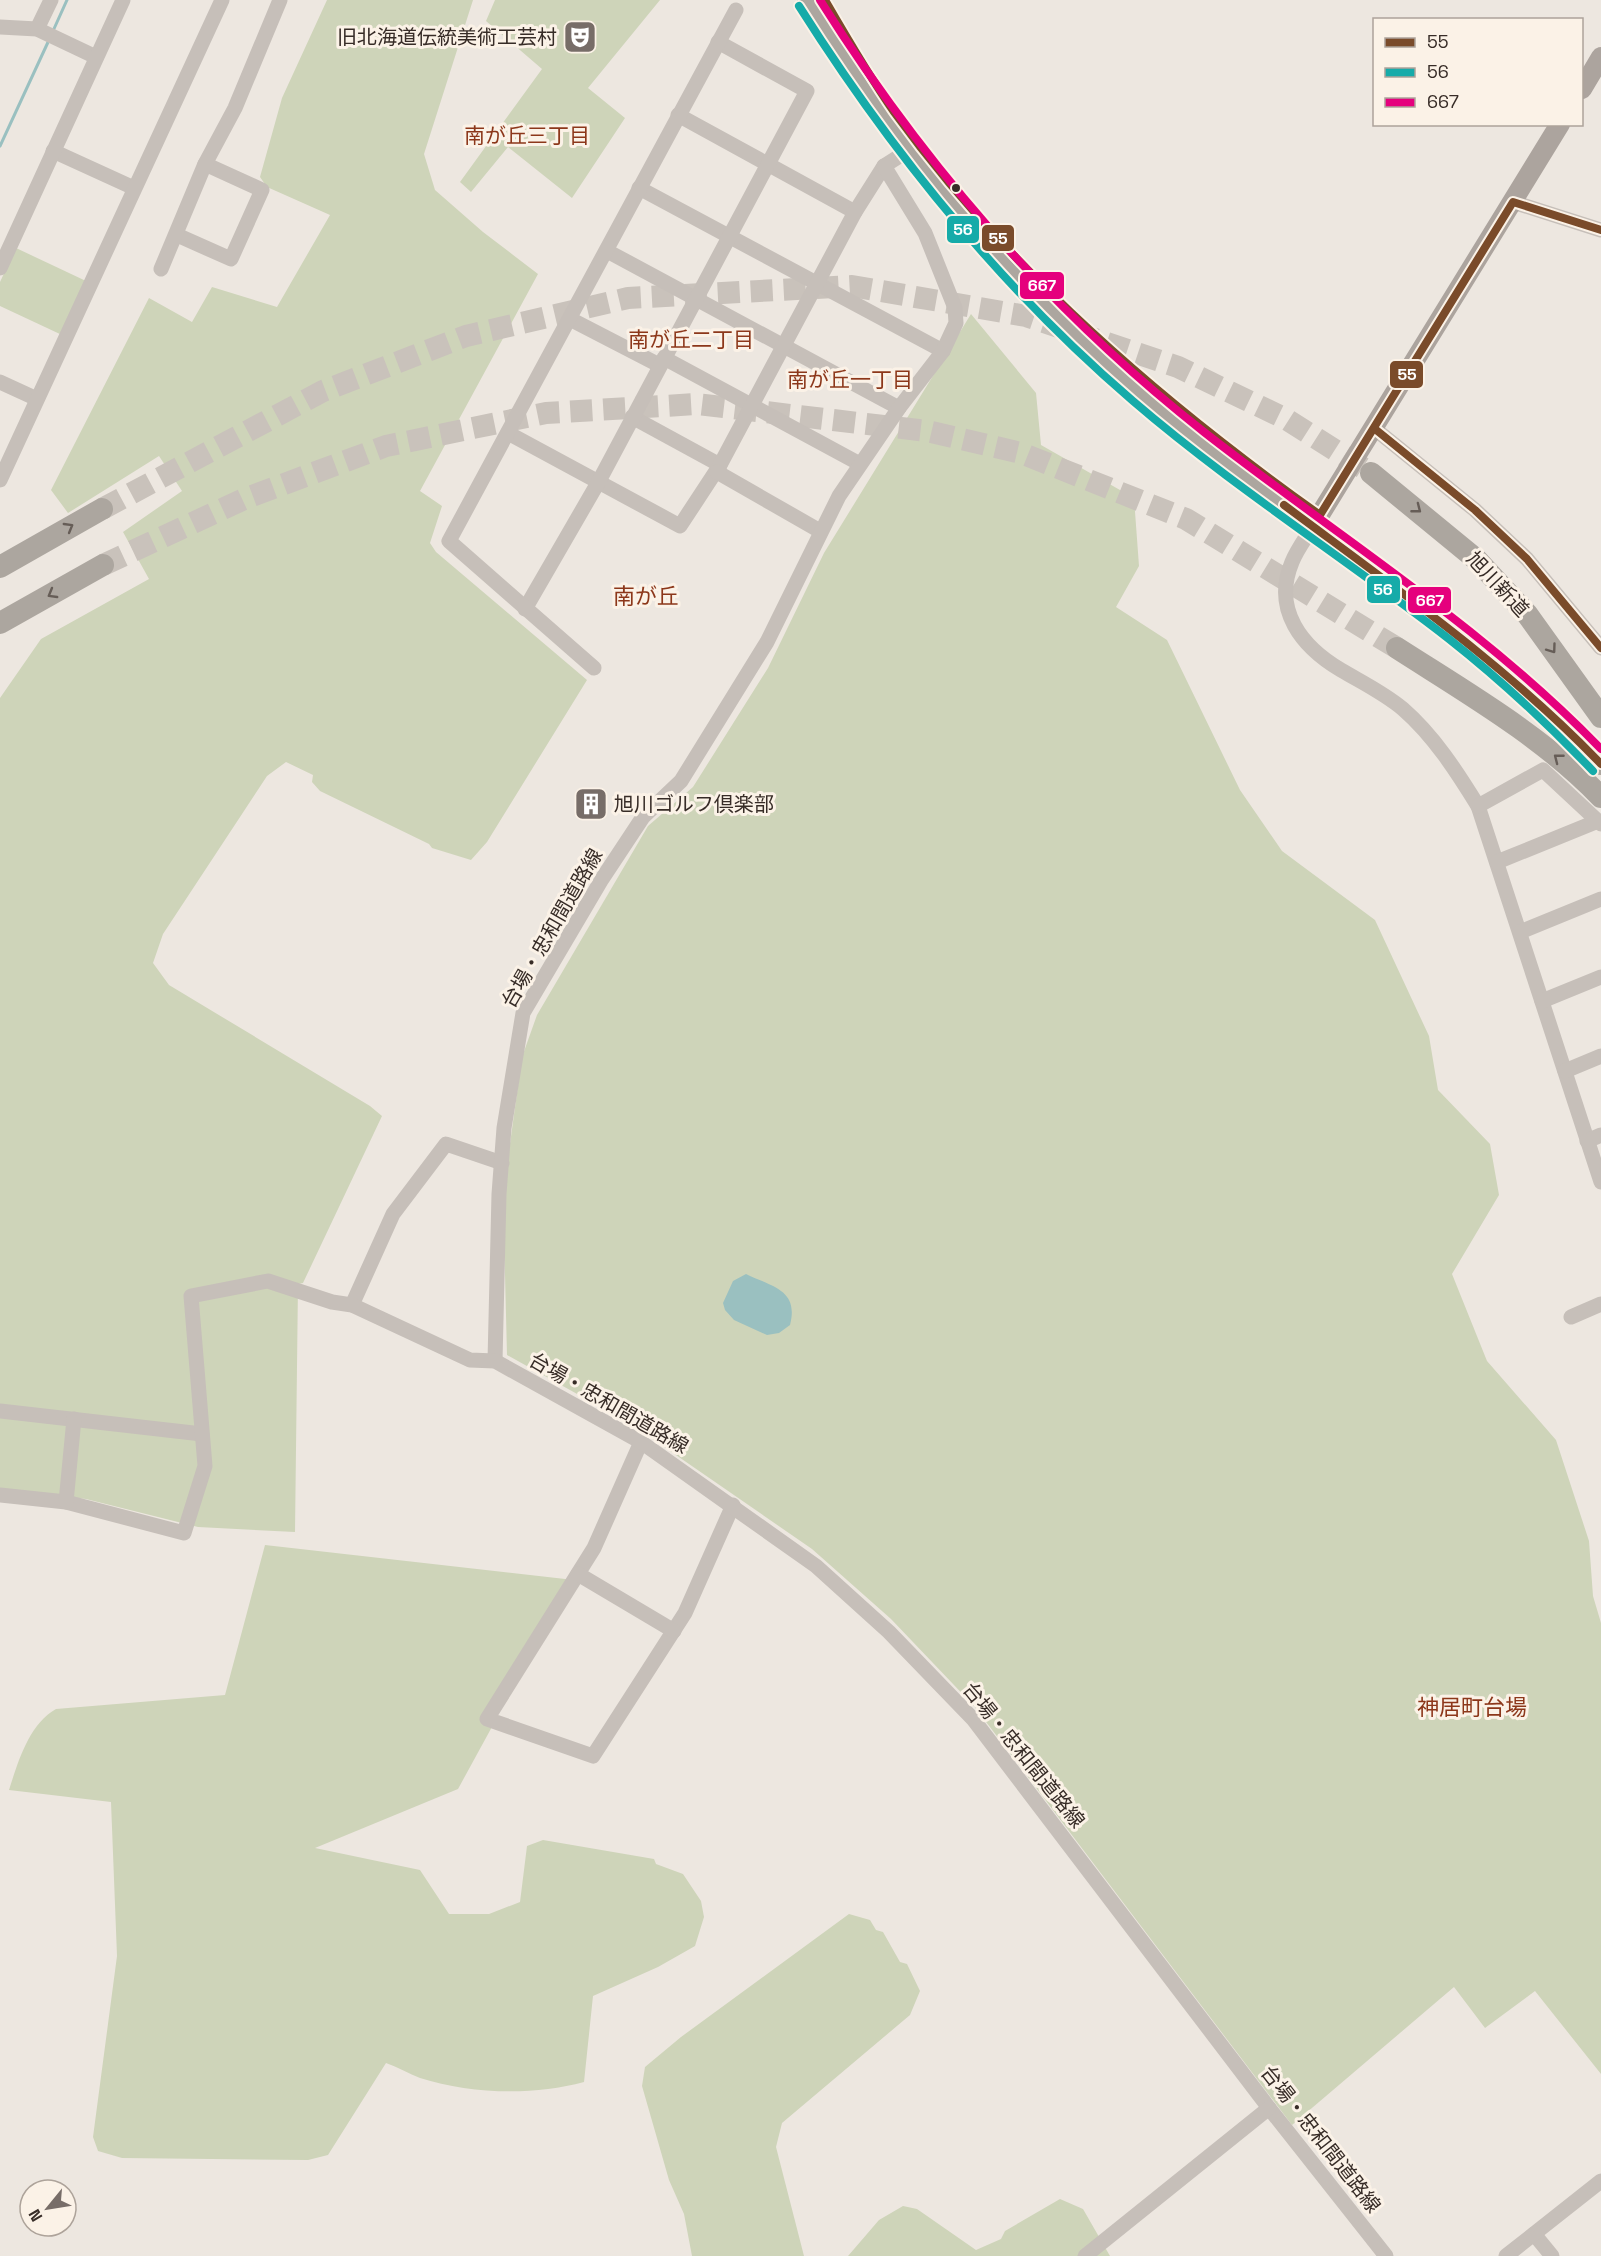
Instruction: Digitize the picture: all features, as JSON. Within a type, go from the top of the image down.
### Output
[{"type":"highway","points":[[808,0],[861,86],[914,148],[981,238],[1087,346],[1134,390],[1197,441],[1469,621],[1553,693],[1601,744]]},
{"type":"highway","points":[[825,0],[914,148]]},
{"type":"highway","name":"旭川新道","points":[[1371,473],[1428,517],[1484,568],[1527,614],[1601,717]]},
{"type":"highway","points":[[0,567],[102,509]]},
{"type":"highway","points":[[1317,521],[1478,647],[1566,725],[1601,764]]},
{"type":"highway","points":[[0,623],[103,565]]},
{"type":"highway","points":[[1396,648],[1504,717],[1579,774],[1601,797]]},
{"type":"main road","points":[[1583,86],[1601,57]]},
{"type":"main road","points":[[1317,521],[1559,126]]},
{"type":"street","points":[[46,33],[51,0]]},
{"type":"street","points":[[0,268],[123,0]]},
{"type":"street","points":[[0,480],[222,0]]},
{"type":"street","points":[[161,269],[205,164],[235,108],[280,0]]},
{"type":"street","points":[[594,668],[449,541],[736,10]]},
{"type":"street","points":[[0,27],[46,33],[96,57]]},
{"type":"street","points":[[525,609],[599,482],[807,91],[718,42]]},
{"type":"street","points":[[678,115],[855,212]]},
{"type":"street","points":[[508,433],[680,526],[719,468],[855,212],[884,166],[914,148]]},
{"type":"street","points":[[53,151],[134,188]]},
{"type":"street","points":[[177,235],[231,259],[262,190],[205,164]]},
{"type":"street","name":"台場・忠和間道路線","points":[[884,166],[925,233],[955,308],[956,323],[943,351],[860,464],[820,531],[755,662],[681,781],[643,817],[602,879],[523,1013],[504,1128],[499,1194],[495,1361],[641,1442],[733,1505],[824,1574],[889,1632],[973,1719],[1269,2108],[1386,2256]]},
{"type":"street","points":[[639,188],[943,351]]},
{"type":"street","points":[[1512,202],[1601,230]]},
{"type":"street","points":[[607,251],[786,345],[899,408]]},
{"type":"street","points":[[570,319],[752,406],[860,464]]},
{"type":"street","points":[[0,382],[37,399]]},
{"type":"street","points":[[632,417],[820,531]]},
{"type":"street","points":[[1375,429],[1475,510],[1527,559],[1601,648]]},
{"type":"street","points":[[1317,521],[1292,562],[1288,578],[1289,616],[1300,637],[1316,653],[1376,689],[1404,710],[1443,754],[1478,806],[1565,1071],[1594,1138],[1601,1182]]},
{"type":"street","points":[[1478,806],[1544,770],[1599,823],[1497,862]]},
{"type":"street","points":[[1520,932],[1601,899]]},
{"type":"street","points":[[1542,1001],[1601,977]]},
{"type":"street","points":[[1565,1071],[1601,1056]]},
{"type":"street","points":[[352,1305],[393,1214],[446,1144],[502,1163]]},
{"type":"street","points":[[0,1495],[66,1502],[184,1533],[205,1466],[191,1296],[268,1281],[332,1302],[352,1305],[470,1360],[495,1361]]},
{"type":"street","points":[[1571,1317],[1601,1304]]},
{"type":"street","points":[[0,1411],[202,1434]]},
{"type":"street","points":[[66,1502],[74,1419]]},
{"type":"street","points":[[641,1442],[594,1548],[487,1719],[593,1756],[674,1631],[714,1553],[733,1505]]},
{"type":"street","points":[[578,1574],[674,1631]]},
{"type":"street","points":[[1085,2256],[1269,2108]]},
{"type":"street","points":[[1506,2256],[1601,2181]]},
{"type":"street","points":[[1534,2234],[1552,2256]]},
{"type":"green space","points":[[327,0],[473,0],[424,154],[435,190],[483,232],[538,274],[420,491],[442,506],[430,543],[436,552],[587,680],[487,842],[471,860],[432,848],[429,844],[320,791],[312,782],[313,775],[286,762],[267,776],[163,934],[153,963],[169,985],[370,1106],[382,1116],[303,1283],[298,1284],[295,1532],[198,1527],[86,1499],[0,1489],[0,698],[41,639],[149,579],[123,532],[182,491],[159,456],[68,513],[51,490],[149,298],[192,322],[212,287],[277,307],[330,215],[267,187],[260,177],[282,98]]},
{"type":"green space","points":[[495,0],[660,0],[588,88],[625,118],[572,198],[508,147],[471,192],[460,182],[542,69],[486,21]]},
{"type":"green space","points":[[16,248],[86,281],[62,335],[0,306],[0,282]]},
{"type":"green space","name":"旭川ゴルフ倶楽部","points":[[971,314],[1036,393],[1041,445],[1134,498],[1139,566],[1116,607],[1167,640],[1240,790],[1282,851],[1375,920],[1429,1036],[1438,1090],[1490,1144],[1499,1195],[1452,1274],[1487,1361],[1556,1440],[1589,1541],[1593,1596],[1601,1623],[1601,2074],[1535,1991],[1485,2028],[1454,1987],[1292,2125],[974,1706],[891,1619],[812,1549],[631,1424],[507,1355],[503,1194],[522,1057],[537,1015],[648,826],[693,787],[768,668],[824,553]]},
{"type":"green space","points":[[265,1545],[574,1580],[506,1687],[493,1725],[458,1789],[315,1848],[420,1870],[449,1914],[489,1914],[520,1902],[527,1846],[543,1840],[654,1859],[656,1864],[683,1874],[701,1901],[704,1917],[695,1946],[658,1967],[593,1996],[584,2082],[544,2090],[480,2090],[420,2078],[386,2063],[328,2155],[308,2160],[122,2158],[98,2151],[93,2137],[117,1956],[111,1802],[9,1790],[21,1756],[32,1734],[39,1724],[56,1709],[225,1695]]},
{"type":"green space","points":[[849,1914],[870,1920],[876,1930],[883,1932],[900,1962],[907,1964],[920,1991],[910,2015],[782,2123],[776,2147],[804,2256],[692,2256],[684,2214],[669,2180],[642,2086],[645,2067],[681,2037]]},
{"type":"green space","points":[[1060,2199],[1083,2209],[1110,2256],[848,2256],[879,2220],[903,2206],[917,2209],[976,2250],[1001,2239],[1005,2231]]},
{"type":"water","points":[[746,1274],[782,1291],[791,1304],[790,1325],[779,1333],[767,1335],[734,1320],[725,1310],[723,1303],[733,1281]]},
{"type":"waterway","points":[[53,31],[67,0]]},
{"type":"waterway","points":[[0,146],[49,40]]},
{"type":"tunnel","points":[[102,509],[323,391],[466,336],[628,298],[852,286],[1026,316],[1178,367],[1286,419],[1371,473]]},
{"type":"tunnel","points":[[103,565],[244,499],[386,446],[546,413],[697,404],[927,431],[1021,453],[1186,519],[1397,648]]},
{"type":"transit line","name":"667","points":[[820,0],[902,120],[947,177],[1042,286],[1094,337],[1204,432],[1458,622],[1555,704],[1601,749]]},
{"type":"transit line","name":"55","points":[[825,0],[894,112],[939,170],[1037,280],[1146,380],[1203,427],[1320,515],[1513,202],[1601,230]]},
{"type":"transit line","name":"56","points":[[799,6],[910,166],[993,265],[1084,357],[1171,433],[1410,609],[1487,670],[1559,736],[1593,771]]},
{"type":"transit line","name":"55","points":[[1375,429],[1475,510],[1527,559],[1601,648]]},
{"type":"transit line","name":"55","points":[[1284,505],[1488,660],[1527,693],[1601,764]]},
{"type":"place","name":"旧北海道伝統美術工芸村","points":[[580,37]]},
{"type":"place","name":"旭川ゴルフ倶楽部","points":[[591,804]]},
{"type":"district","name":"南が丘三丁目","points":[[527,136]]},
{"type":"district","name":"南が丘二丁目","points":[[691,340]]},
{"type":"district","name":"南が丘一丁目","points":[[850,380]]},
{"type":"district","name":"南が丘","points":[[646,596]]},
{"type":"district","name":"神居町台場","points":[[1472,1707]]}]
